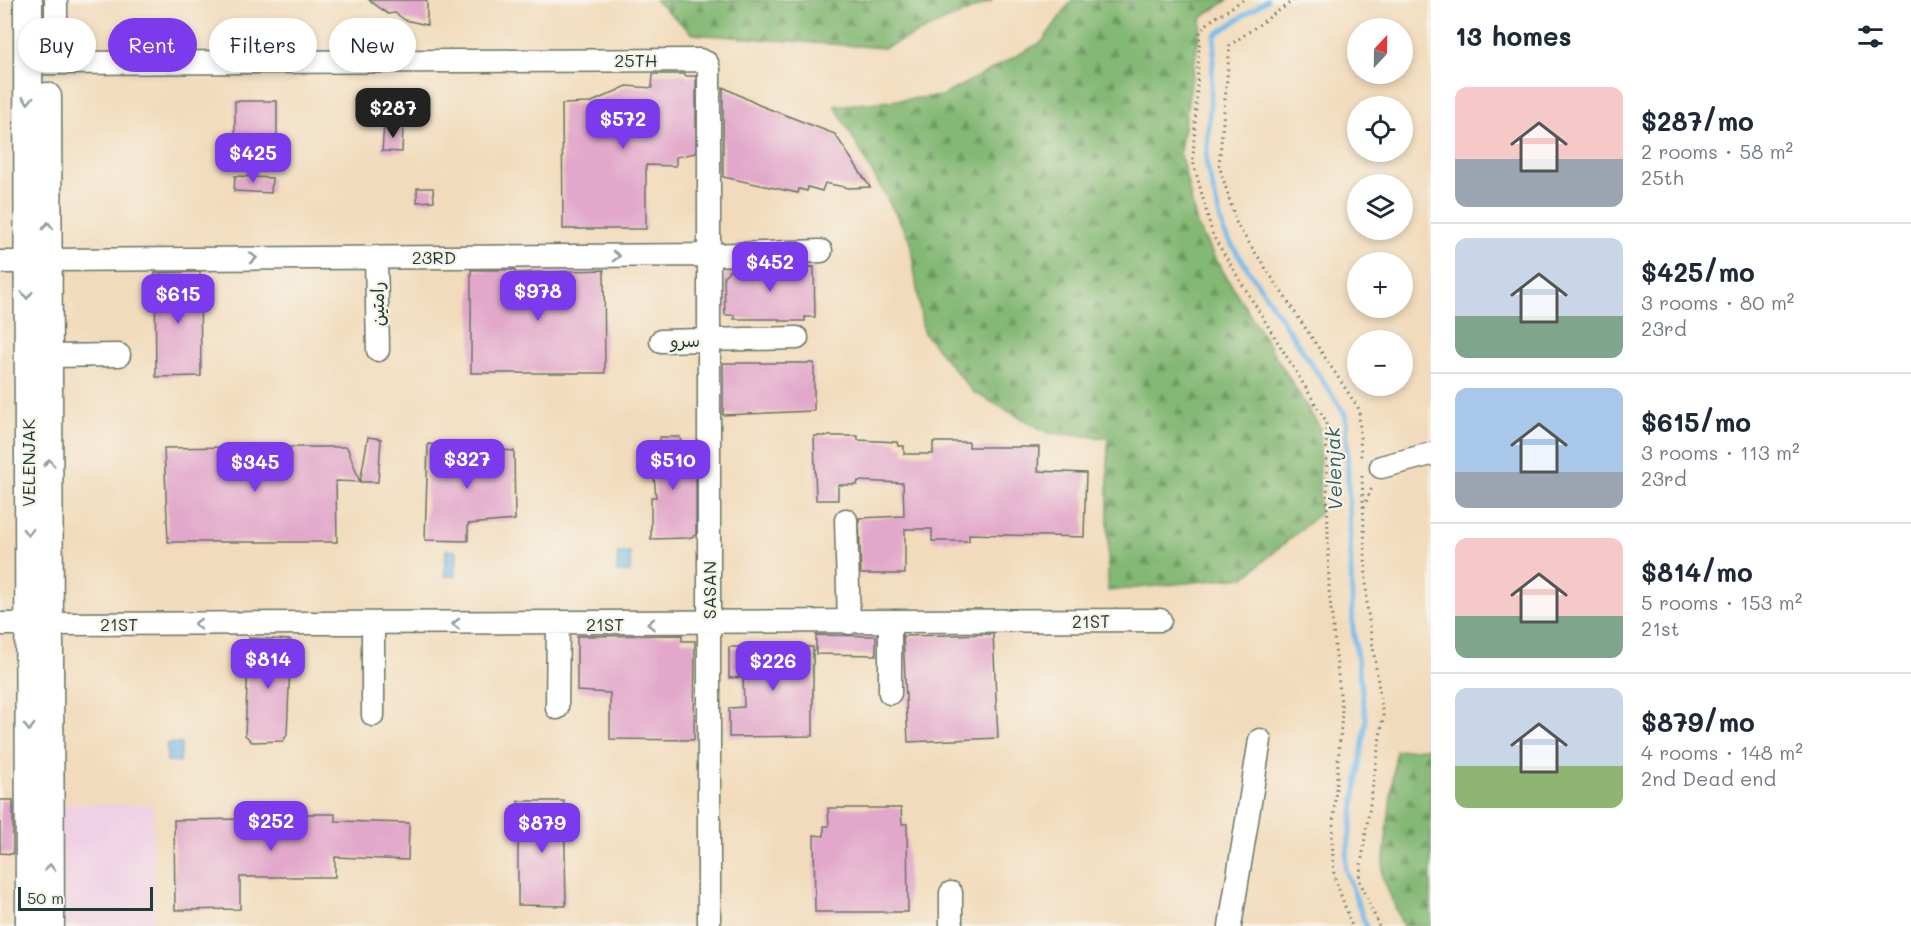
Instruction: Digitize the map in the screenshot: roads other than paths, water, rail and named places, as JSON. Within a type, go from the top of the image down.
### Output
[{"type":"main road","name":"VELENJAK","points":[[28,0],[25,261],[50,926]]},
{"type":"main road","name":"VELENJAK","points":[[47,0],[47,18]]},
{"type":"main road","name":"VELENJAK","points":[[30,926],[48,356],[25,261],[45,72]]},
{"type":"street","points":[[56,0],[56,18]]},
{"type":"street","name":"25TH","points":[[96,58],[700,60],[707,63],[709,69],[710,255]]},
{"type":"street","name":"23RD","points":[[25,261],[710,255],[821,251]]},
{"type":"street","name":"SASAN","points":[[709,926],[710,255]]},
{"type":"street","name":"رامتین","points":[[376,257],[378,350]]},
{"type":"street","name":"سرو","points":[[661,341],[797,338]]},
{"type":"street","points":[[48,356],[119,356]]},
{"type":"street","points":[[1381,467],[1431,454]]},
{"type":"street","points":[[846,520],[849,623]]},
{"type":"street","name":"21ST","points":[[0,624],[709,624],[1160,620]]},
{"type":"street","points":[[890,623],[890,693]]},
{"type":"street","points":[[373,624],[373,715]]},
{"type":"street","points":[[557,708],[558,624]]},
{"type":"street","points":[[1230,926],[1260,740]]},
{"type":"street","points":[[951,893],[951,926]]},
{"type":"water","points":[[446,550],[457,551],[456,576],[445,576]]},
{"type":"water","points":[[618,553],[630,553],[630,572],[617,572]]},
{"type":"water","points":[[167,743],[181,744],[180,762],[167,761]]},
{"type":"waterway","name":"Velenjak","points":[[1267,0],[1215,35],[1206,162],[1224,233],[1346,416],[1353,628],[1366,721],[1345,868],[1366,926]]}]
